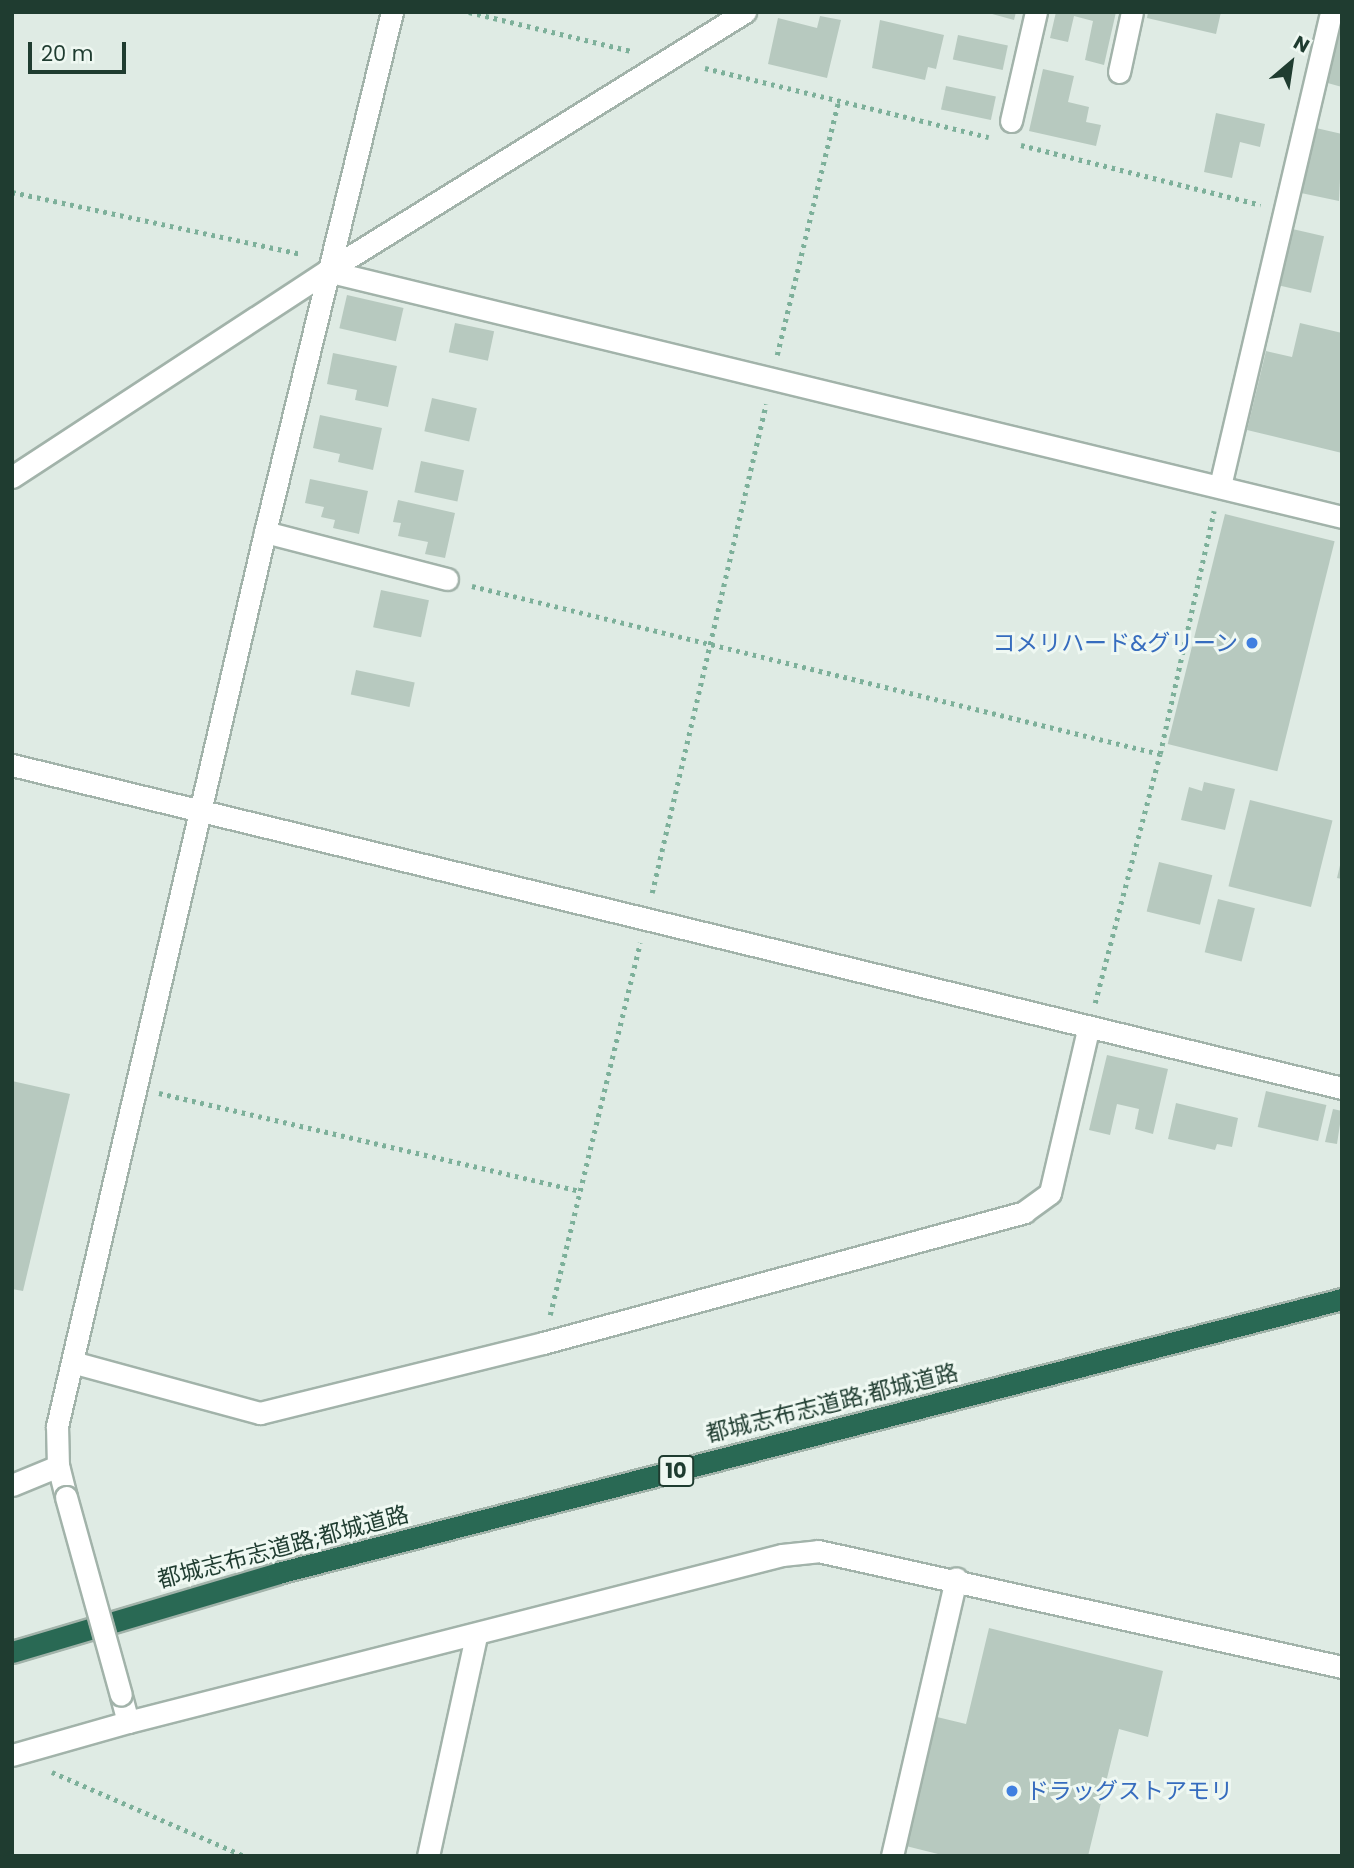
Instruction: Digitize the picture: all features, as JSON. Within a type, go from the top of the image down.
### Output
[{"type":"highway","name":"都城志布志道路;都城道路","points":[[12,1652],[278,1573],[1342,1299]]},
{"type":"street","points":[[128,1722],[58,1466],[57,1426],[138,1088],[265,532],[392,12]]},
{"type":"street","points":[[12,477],[329,265],[745,12]]},
{"type":"street","points":[[1012,121],[1036,12]]},
{"type":"street","points":[[1119,72],[1132,12]]},
{"type":"street","points":[[1220,486],[1331,12]]},
{"type":"street","points":[[329,265],[772,378],[1342,517]]},
{"type":"street","points":[[265,532],[447,579]]},
{"type":"street","points":[[12,765],[200,813],[646,917],[1088,1030],[1342,1088]]},
{"type":"street","points":[[72,1362],[260,1413],[543,1343],[1024,1212],[1050,1193],[1088,1030]]},
{"type":"street","points":[[12,1485],[58,1466]]},
{"type":"street","points":[[13,1755],[128,1722],[782,1555],[818,1550],[956,1578],[1342,1667]]},
{"type":"street","points":[[892,1856],[956,1578]]},
{"type":"street","points":[[428,1856],[477,1635]]},
{"type":"path","points":[[469,12],[839,99],[1000,140]]},
{"type":"path","points":[[543,1343],[712,648],[772,378],[839,99]]},
{"type":"path","points":[[1014,143],[1283,210]]},
{"type":"path","points":[[12,192],[329,265]]},
{"type":"path","points":[[1088,1030],[1160,754],[1220,486]]},
{"type":"path","points":[[447,579],[712,648],[1160,754]]},
{"type":"path","points":[[138,1088],[581,1191]]},
{"type":"path","points":[[13,1755],[244,1856]]},
{"type":"building","points":[[985,12],[1016,12],[1014,20]]},
{"type":"building","points":[[1056,12],[1116,12],[1104,65],[1085,60],[1093,21],[1074,16],[1068,42],[1050,38]]},
{"type":"building","points":[[1148,12],[1221,12],[1216,34],[1147,18]]},
{"type":"building","points":[[820,16],[841,20],[827,78],[768,64],[778,18],[817,28]]},
{"type":"building","points":[[880,20],[944,35],[936,69],[928,67],[925,80],[872,68]]},
{"type":"building","points":[[1336,32],[1342,34],[1342,87],[1324,82]]},
{"type":"building","points":[[958,35],[1008,46],[1003,70],[953,59]]},
{"type":"building","points":[[1043,69],[1074,76],[1068,102],[1089,107],[1086,122],[1101,125],[1096,146],[1029,131]]},
{"type":"building","points":[[946,86],[996,97],[991,120],[941,109]]},
{"type":"building","points":[[1216,113],[1265,124],[1260,147],[1240,142],[1232,178],[1204,172]]},
{"type":"building","points":[[1316,128],[1342,134],[1339,201],[1301,193]]},
{"type":"building","points":[[1288,228],[1324,236],[1311,293],[1275,285]]},
{"type":"building","points":[[347,295],[404,308],[396,341],[339,328]]},
{"type":"building","points":[[455,323],[494,331],[488,361],[449,352]]},
{"type":"building","points":[[1300,323],[1342,333],[1342,453],[1247,430],[1266,351],[1292,357]]},
{"type":"building","points":[[333,353],[397,366],[388,407],[355,400],[357,390],[327,384]]},
{"type":"building","points":[[432,398],[477,408],[469,441],[424,431]]},
{"type":"building","points":[[320,415],[382,428],[373,470],[338,462],[340,454],[313,448]]},
{"type":"building","points":[[421,461],[464,470],[457,501],[414,492]]},
{"type":"building","points":[[310,479],[368,491],[359,534],[333,528],[335,520],[321,517],[324,507],[305,503]]},
{"type":"building","points":[[398,500],[455,513],[445,558],[425,554],[428,542],[398,536],[401,523],[393,522]]},
{"type":"building","name":"コメリハード&グリーン","points":[[1225,514],[1335,541],[1277,771],[1168,744]]},
{"type":"building","points":[[381,590],[429,600],[421,637],[373,627]]},
{"type":"building","points":[[356,670],[415,682],[409,707],[351,694]]},
{"type":"building","points":[[1204,782],[1235,789],[1225,830],[1181,820],[1189,787],[1202,791]]},
{"type":"building","points":[[1250,800],[1332,821],[1311,907],[1228,886]]},
{"type":"building","points":[[1342,861],[1342,879],[1337,878]]},
{"type":"building","points":[[1159,862],[1212,875],[1200,925],[1147,911]]},
{"type":"building","points":[[1218,899],[1255,908],[1242,962],[1205,952]]},
{"type":"building","points":[[1107,1055],[1168,1069],[1153,1134],[1135,1129],[1139,1109],[1117,1104],[1110,1135],[1089,1130]]},
{"type":"building","points":[[12,1081],[70,1094],[23,1291],[12,1289]]},
{"type":"building","points":[[1266,1091],[1326,1105],[1318,1141],[1258,1127]]},
{"type":"building","points":[[1176,1103],[1238,1118],[1232,1147],[1217,1144],[1215,1150],[1168,1139]]},
{"type":"building","points":[[1333,1109],[1342,1111],[1337,1144],[1325,1142]]},
{"type":"building","name":"ドラッグストアモリ","points":[[989,1628],[1163,1671],[1148,1737],[1119,1729],[1088,1856],[946,1856],[906,1846],[937,1717],[966,1724]]},
{"type":"place","name":"コメリハード&グリーン","points":[[1252,643]]},
{"type":"place","name":"ドラッグストアモリ","points":[[1012,1791]]}]
